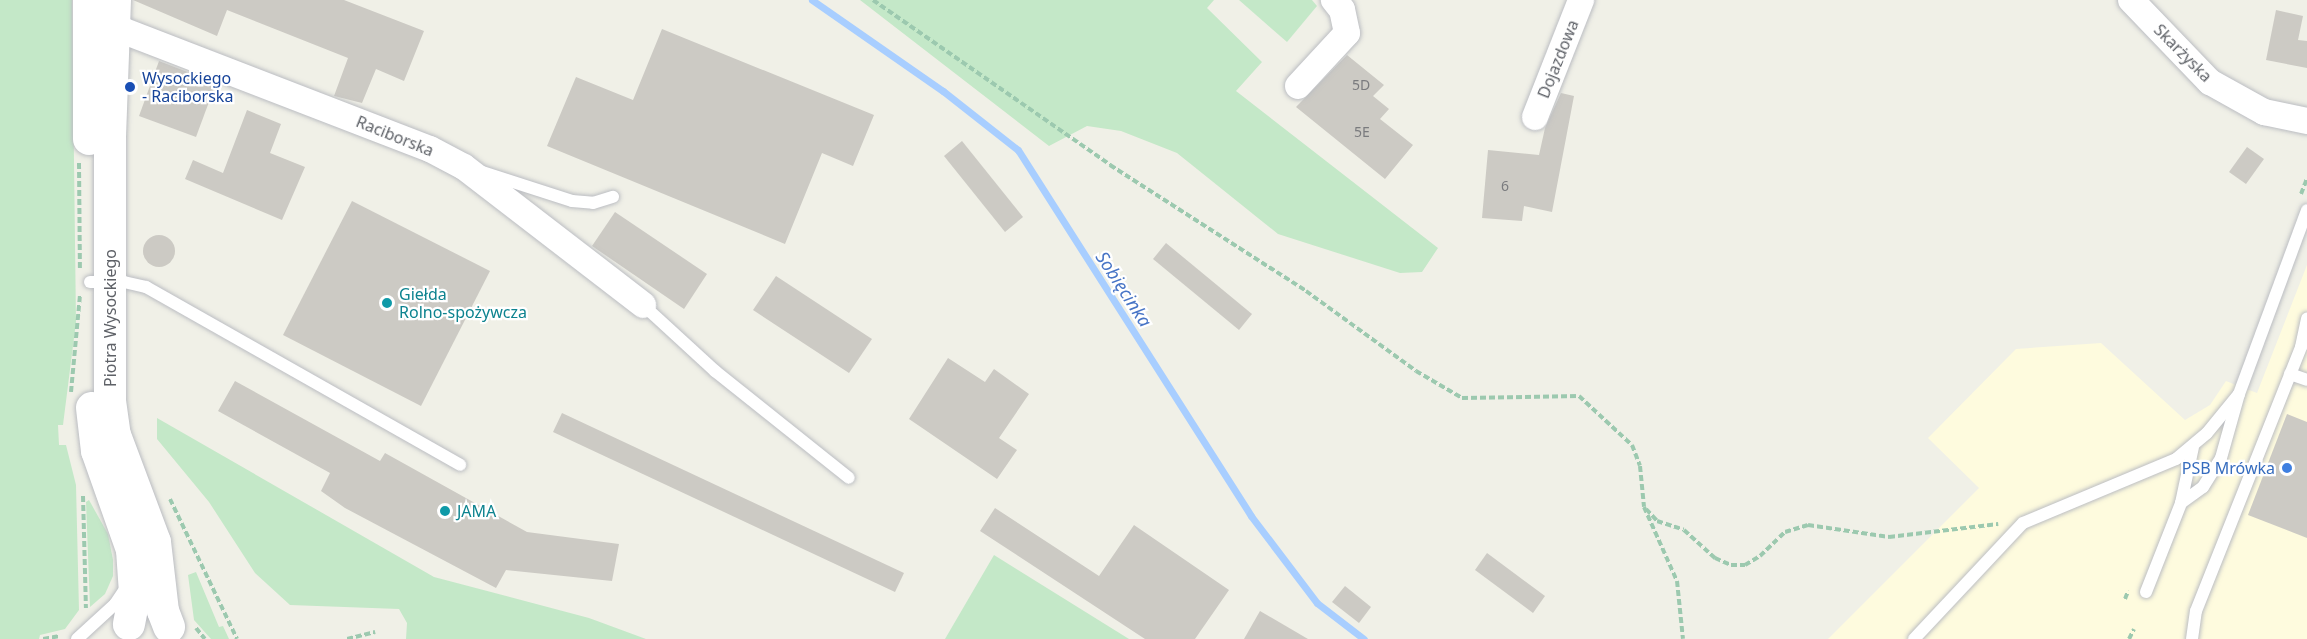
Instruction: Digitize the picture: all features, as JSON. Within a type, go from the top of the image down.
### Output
[{"type":"street","name":"Piotra Wysockiego","points":[[115,0],[97,20],[100,281],[110,401],[115,435],[155,542],[163,611],[177,633]]},
{"type":"street","points":[[1298,86],[1347,33],[1342,10],[1334,0]]},
{"type":"street","name":"Dojazdowa","points":[[1535,117],[1581,0]]},
{"type":"street","name":"Skarżyska","points":[[2131,0],[2210,82],[2264,112],[2307,120]]},
{"type":"street","name":"Raciborska","points":[[97,20],[419,145],[464,167],[643,305]]},
{"type":"street","name":"Piotra Wysockiego","points":[[100,281],[90,381],[97,451],[132,550],[135,593],[119,632]]},
{"type":"street","points":[[119,632],[157,622],[177,633]]},
{"type":"lane","points":[[464,167],[493,172],[548,196],[572,201],[593,202],[613,197]]},
{"type":"lane","points":[[2181,503],[2204,487],[2221,459],[2239,394],[2307,210]]},
{"type":"lane","points":[[100,281],[147,287],[460,465]]},
{"type":"lane","points":[[643,305],[715,371],[849,478]]},
{"type":"lane","points":[[2192,639],[2196,611],[2290,374],[2307,322]]},
{"type":"lane","points":[[2290,374],[2307,380]]},
{"type":"lane","points":[[1914,639],[2028,520],[2162,467],[2193,447],[2239,394]]},
{"type":"lane","points":[[2146,592],[2181,503],[2193,447]]},
{"type":"lane","points":[[77,639],[124,592],[132,550]]},
{"type":"path","points":[[873,0],[1110,165],[1306,291],[1416,371],[1462,398],[1579,396],[1632,445],[1640,466],[1644,507],[1677,581],[1683,639]]},
{"type":"path","points":[[83,488],[86,615]]},
{"type":"path","points":[[168,494],[237,639]]},
{"type":"path","points":[[1644,507],[1657,521],[1684,530],[1714,558],[1731,565],[1745,564],[1760,556],[1785,532],[1808,525],[1889,537],[1961,525],[2028,520]]},
{"type":"path","points":[[2129,639],[2134,629]]},
{"type":"path","points":[[347,639],[375,632]]},
{"type":"path","points":[[43,639],[60,636]]},
{"type":"shaded area","points":[[2307,265],[2307,639],[1828,639],[1979,488],[1928,438],[2016,349],[2101,343],[2185,420],[2210,405],[2226,381],[2257,393]]},
{"type":"green space","points":[[0,0],[72,0],[76,322],[63,425],[58,425],[59,445],[66,445],[76,485],[79,610],[65,629],[40,635],[39,639],[0,639]]},
{"type":"green space","points":[[860,0],[1214,0],[1207,8],[1262,62],[1236,91],[1438,248],[1422,272],[1400,273],[1278,234],[1177,153],[1121,131],[1087,126],[1049,146]]},
{"type":"green space","points":[[1239,0],[1312,0],[1317,6],[1287,42]]},
{"type":"green space","points":[[157,418],[434,577],[589,618],[646,639],[406,639],[407,623],[399,609],[290,605],[255,573],[209,502],[157,439]]},
{"type":"green space","points":[[89,500],[108,534],[113,560],[113,576],[105,594],[90,607],[86,502]]},
{"type":"green space","points":[[994,555],[1129,639],[945,639]]},
{"type":"green space","points":[[196,572],[219,627],[223,626],[229,639],[211,639],[194,620],[188,575]]},
{"type":"building","points":[[133,0],[344,0],[424,31],[404,81],[376,69],[362,103],[334,96],[348,58],[227,10],[217,36]]},
{"type":"building","points":[[2276,10],[2303,16],[2298,40],[2307,41],[2307,68],[2266,60]]},
{"type":"building","points":[[662,29],[874,115],[853,166],[822,153],[785,244],[547,146],[576,77],[633,100]]},
{"type":"building","points":[[1347,55],[1384,85],[1373,96],[1389,109],[1380,119],[1413,145],[1385,179],[1296,107]]},
{"type":"building","points":[[159,61],[216,83],[196,137],[139,116]]},
{"type":"building","points":[[1561,93],[1574,96],[1552,212],[1524,206],[1522,221],[1482,218],[1488,150],[1539,155],[1545,128]]},
{"type":"building","points":[[247,110],[281,124],[270,153],[305,167],[282,220],[185,179],[193,160],[223,173]]},
{"type":"building","points":[[962,141],[1023,217],[1005,232],[944,156]]},
{"type":"building","points":[[2247,147],[2264,159],[2246,184],[2229,172]]},
{"type":"building","name":"Giełda Rolno-spożywcza","points":[[352,201],[490,271],[421,406],[283,335]]},
{"type":"building","points":[[615,212],[707,274],[684,309],[592,246]]},
{"type":"building","points":[[159,235],[170,240],[175,251],[170,262],[159,267],[148,262],[143,251],[148,240]]},
{"type":"building","points":[[1166,243],[1252,314],[1239,330],[1153,259]]},
{"type":"building","points":[[776,276],[872,339],[849,373],[753,310]]},
{"type":"building","points":[[948,358],[985,382],[994,369],[1029,394],[999,438],[1017,450],[997,479],[909,419]]},
{"type":"building","points":[[235,381],[380,461],[385,453],[527,532],[619,544],[612,581],[506,570],[496,588],[345,508],[321,491],[330,473],[218,411]]},
{"type":"building","points":[[562,413],[904,573],[895,592],[553,432]]},
{"type":"building","name":"PSB Mrówka","points":[[2287,414],[2307,422],[2307,538],[2248,515]]},
{"type":"building","points":[[995,508],[1099,576],[1134,525],[1229,590],[1195,639],[1145,639],[980,531]]},
{"type":"building","points":[[1487,553],[1545,596],[1533,613],[1475,570]]},
{"type":"building","points":[[1345,586],[1371,607],[1359,623],[1332,602]]},
{"type":"building","points":[[1260,611],[1308,639],[1244,639]]},
{"type":"waterway","name":"Sobięcinka","points":[[812,0],[943,91],[1018,150],[1251,516],[1317,603],[1364,639]]},
{"type":"place","name":"Wysockiego - Raciborska","points":[[130,87]]},
{"type":"place","name":"Giełda Rolno-spożywcza","points":[[387,303]]},
{"type":"place","name":"PSB Mrówka","points":[[2287,468]]},
{"type":"place","name":"JAMA","points":[[445,511]]}]
